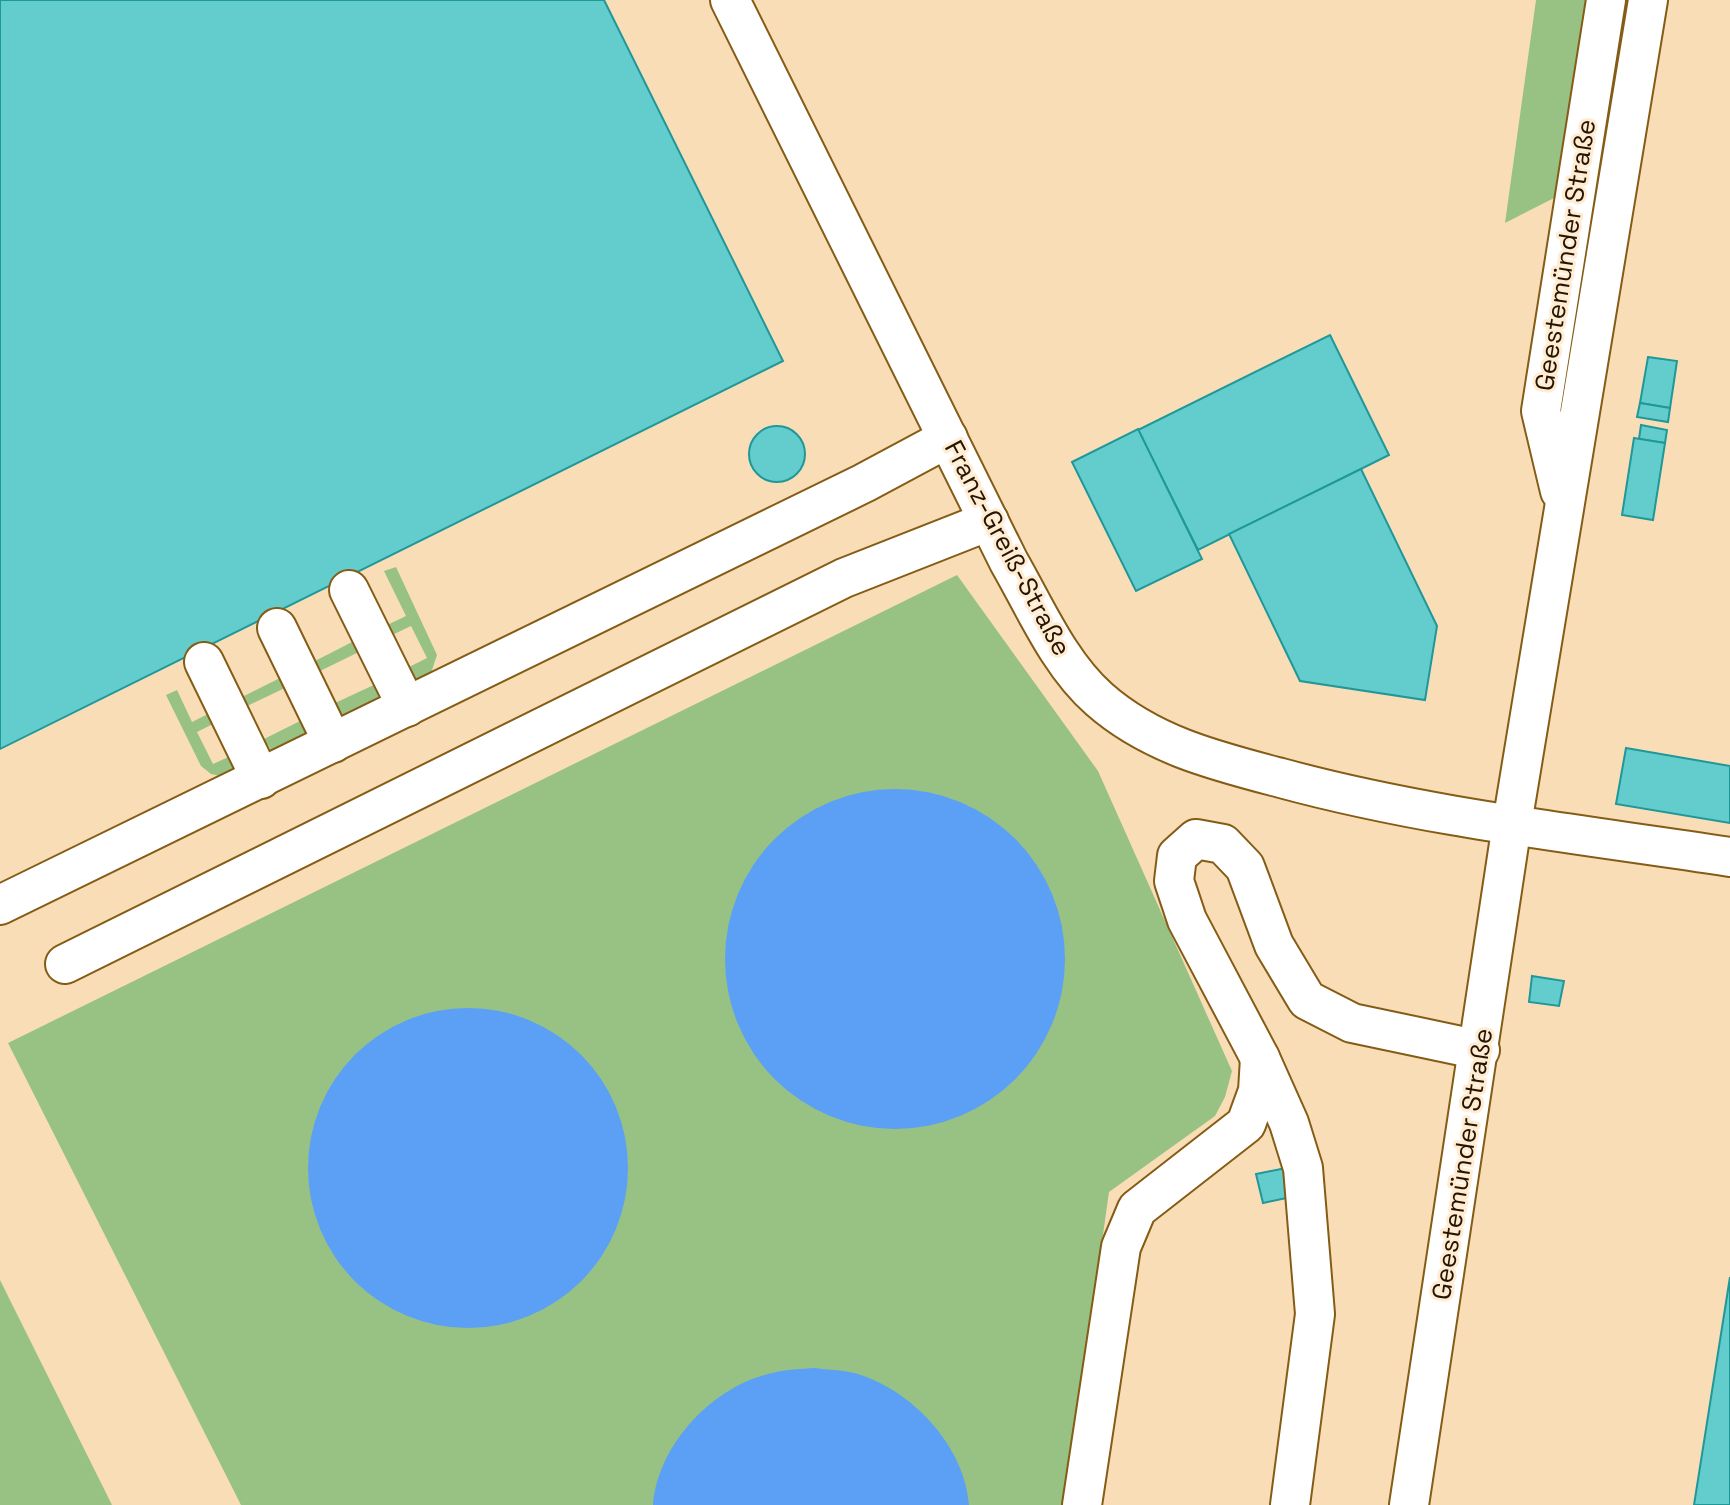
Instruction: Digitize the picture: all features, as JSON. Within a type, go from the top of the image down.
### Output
[{"type":"street","name":"Franz-Greiß-Straße","points":[[730,0],[989,521],[1061,652],[1097,698],[1143,732],[1209,759],[1334,792],[1447,815],[1512,824]]},
{"type":"street","name":"Geestemünder Straße","points":[[1564,509],[1541,411],[1606,0]]},
{"type":"street","name":"Geestemünder Straße","points":[[1409,1505],[1480,1051],[1512,824],[1648,0]]},
{"type":"street","points":[[0,905],[864,483],[948,438]]},
{"type":"street","points":[[65,964],[844,578],[989,521]]},
{"type":"street","points":[[349,590],[407,707]]},
{"type":"street","points":[[277,628],[333,743]]},
{"type":"street","points":[[204,662],[261,779]]},
{"type":"street","points":[[1512,824],[1730,857]]},
{"type":"street","points":[[1290,1505],[1315,1314],[1303,1168],[1289,1123],[1260,1058],[1187,919],[1174,881],[1177,856],[1196,839],[1223,844],[1245,867],[1274,945],[1307,1000],[1352,1023],[1480,1051]]},
{"type":"street","points":[[1082,1505],[1121,1247],[1137,1209],[1246,1124],[1258,1091],[1260,1058]]},
{"type":"street","points":[[1246,1124],[1289,1123]]},
{"type":"green space","points":[[1536,0],[1592,0],[1556,197],[1505,223]]},
{"type":"green space","points":[[396,567],[437,655],[431,673],[415,681],[407,668],[427,658],[411,626],[390,636],[385,626],[406,616],[384,571]]},
{"type":"green space","points":[[957,575],[1098,771],[1232,1071],[1225,1097],[1215,1116],[1109,1192],[1065,1505],[241,1505],[8,1043]]},
{"type":"green space","points":[[358,639],[363,650],[318,672],[313,662]]},
{"type":"green space","points":[[286,675],[291,685],[245,707],[240,698]]},
{"type":"green space","points":[[378,683],[384,697],[344,717],[335,703]]},
{"type":"green space","points":[[177,690],[192,722],[214,711],[219,721],[197,732],[213,764],[235,754],[239,765],[225,777],[211,774],[201,766],[166,695]]},
{"type":"green space","points":[[306,718],[311,734],[273,753],[264,739]]},
{"type":"green space","points":[[0,1280],[112,1505],[0,1505]]},
{"type":"water","points":[[895,789],[928,792],[960,802],[989,818],[1015,839],[1036,865],[1052,894],[1062,926],[1065,959],[1062,992],[1052,1024],[1036,1053],[1015,1079],[989,1100],[960,1116],[928,1126],[895,1129],[862,1126],[830,1116],[801,1100],[775,1079],[754,1053],[738,1024],[728,992],[725,959],[728,926],[738,894],[754,865],[775,839],[801,818],[830,802],[862,792]]},
{"type":"water","points":[[468,1008],[499,1011],[529,1021],[557,1035],[581,1055],[601,1079],[615,1107],[625,1137],[628,1168],[625,1199],[615,1229],[601,1257],[581,1281],[557,1301],[529,1315],[499,1325],[468,1328],[437,1325],[407,1315],[379,1301],[355,1281],[335,1257],[321,1229],[311,1199],[308,1168],[311,1137],[321,1107],[335,1079],[355,1055],[379,1035],[407,1021],[437,1011]]},
{"type":"water","points":[[815,1368],[858,1374],[898,1393],[916,1408],[933,1424],[958,1462],[969,1505],[653,1505],[665,1460],[692,1421],[710,1404],[750,1380],[772,1373]]},
{"type":"building","points":[[0,0],[604,0],[783,361],[0,749]]},
{"type":"building","points":[[1330,335],[1389,455],[1198,550],[1138,430]]},
{"type":"building","points":[[1648,357],[1677,361],[1670,408],[1640,403]]},
{"type":"building","points":[[1640,403],[1670,408],[1668,422],[1637,417]]},
{"type":"building","points":[[1641,425],[1667,430],[1665,443],[1639,439]]},
{"type":"building","points":[[771,426],[783,426],[797,434],[805,448],[803,465],[797,474],[783,482],[771,482],[754,470],[749,460],[749,448],[761,431]]},
{"type":"building","points":[[1138,429],[1202,559],[1136,591],[1072,462]]},
{"type":"building","points":[[1634,438],[1665,443],[1653,520],[1622,515]]},
{"type":"building","points":[[1361,469],[1437,626],[1425,700],[1300,681],[1229,534]]},
{"type":"building","points":[[1626,748],[1730,766],[1730,823],[1616,804]]},
{"type":"building","points":[[1532,976],[1564,981],[1559,1006],[1529,1002]]},
{"type":"building","points":[[1291,1167],[1296,1196],[1263,1203],[1256,1174]]},
{"type":"building","points":[[1730,1277],[1730,1505],[1694,1505]]}]
